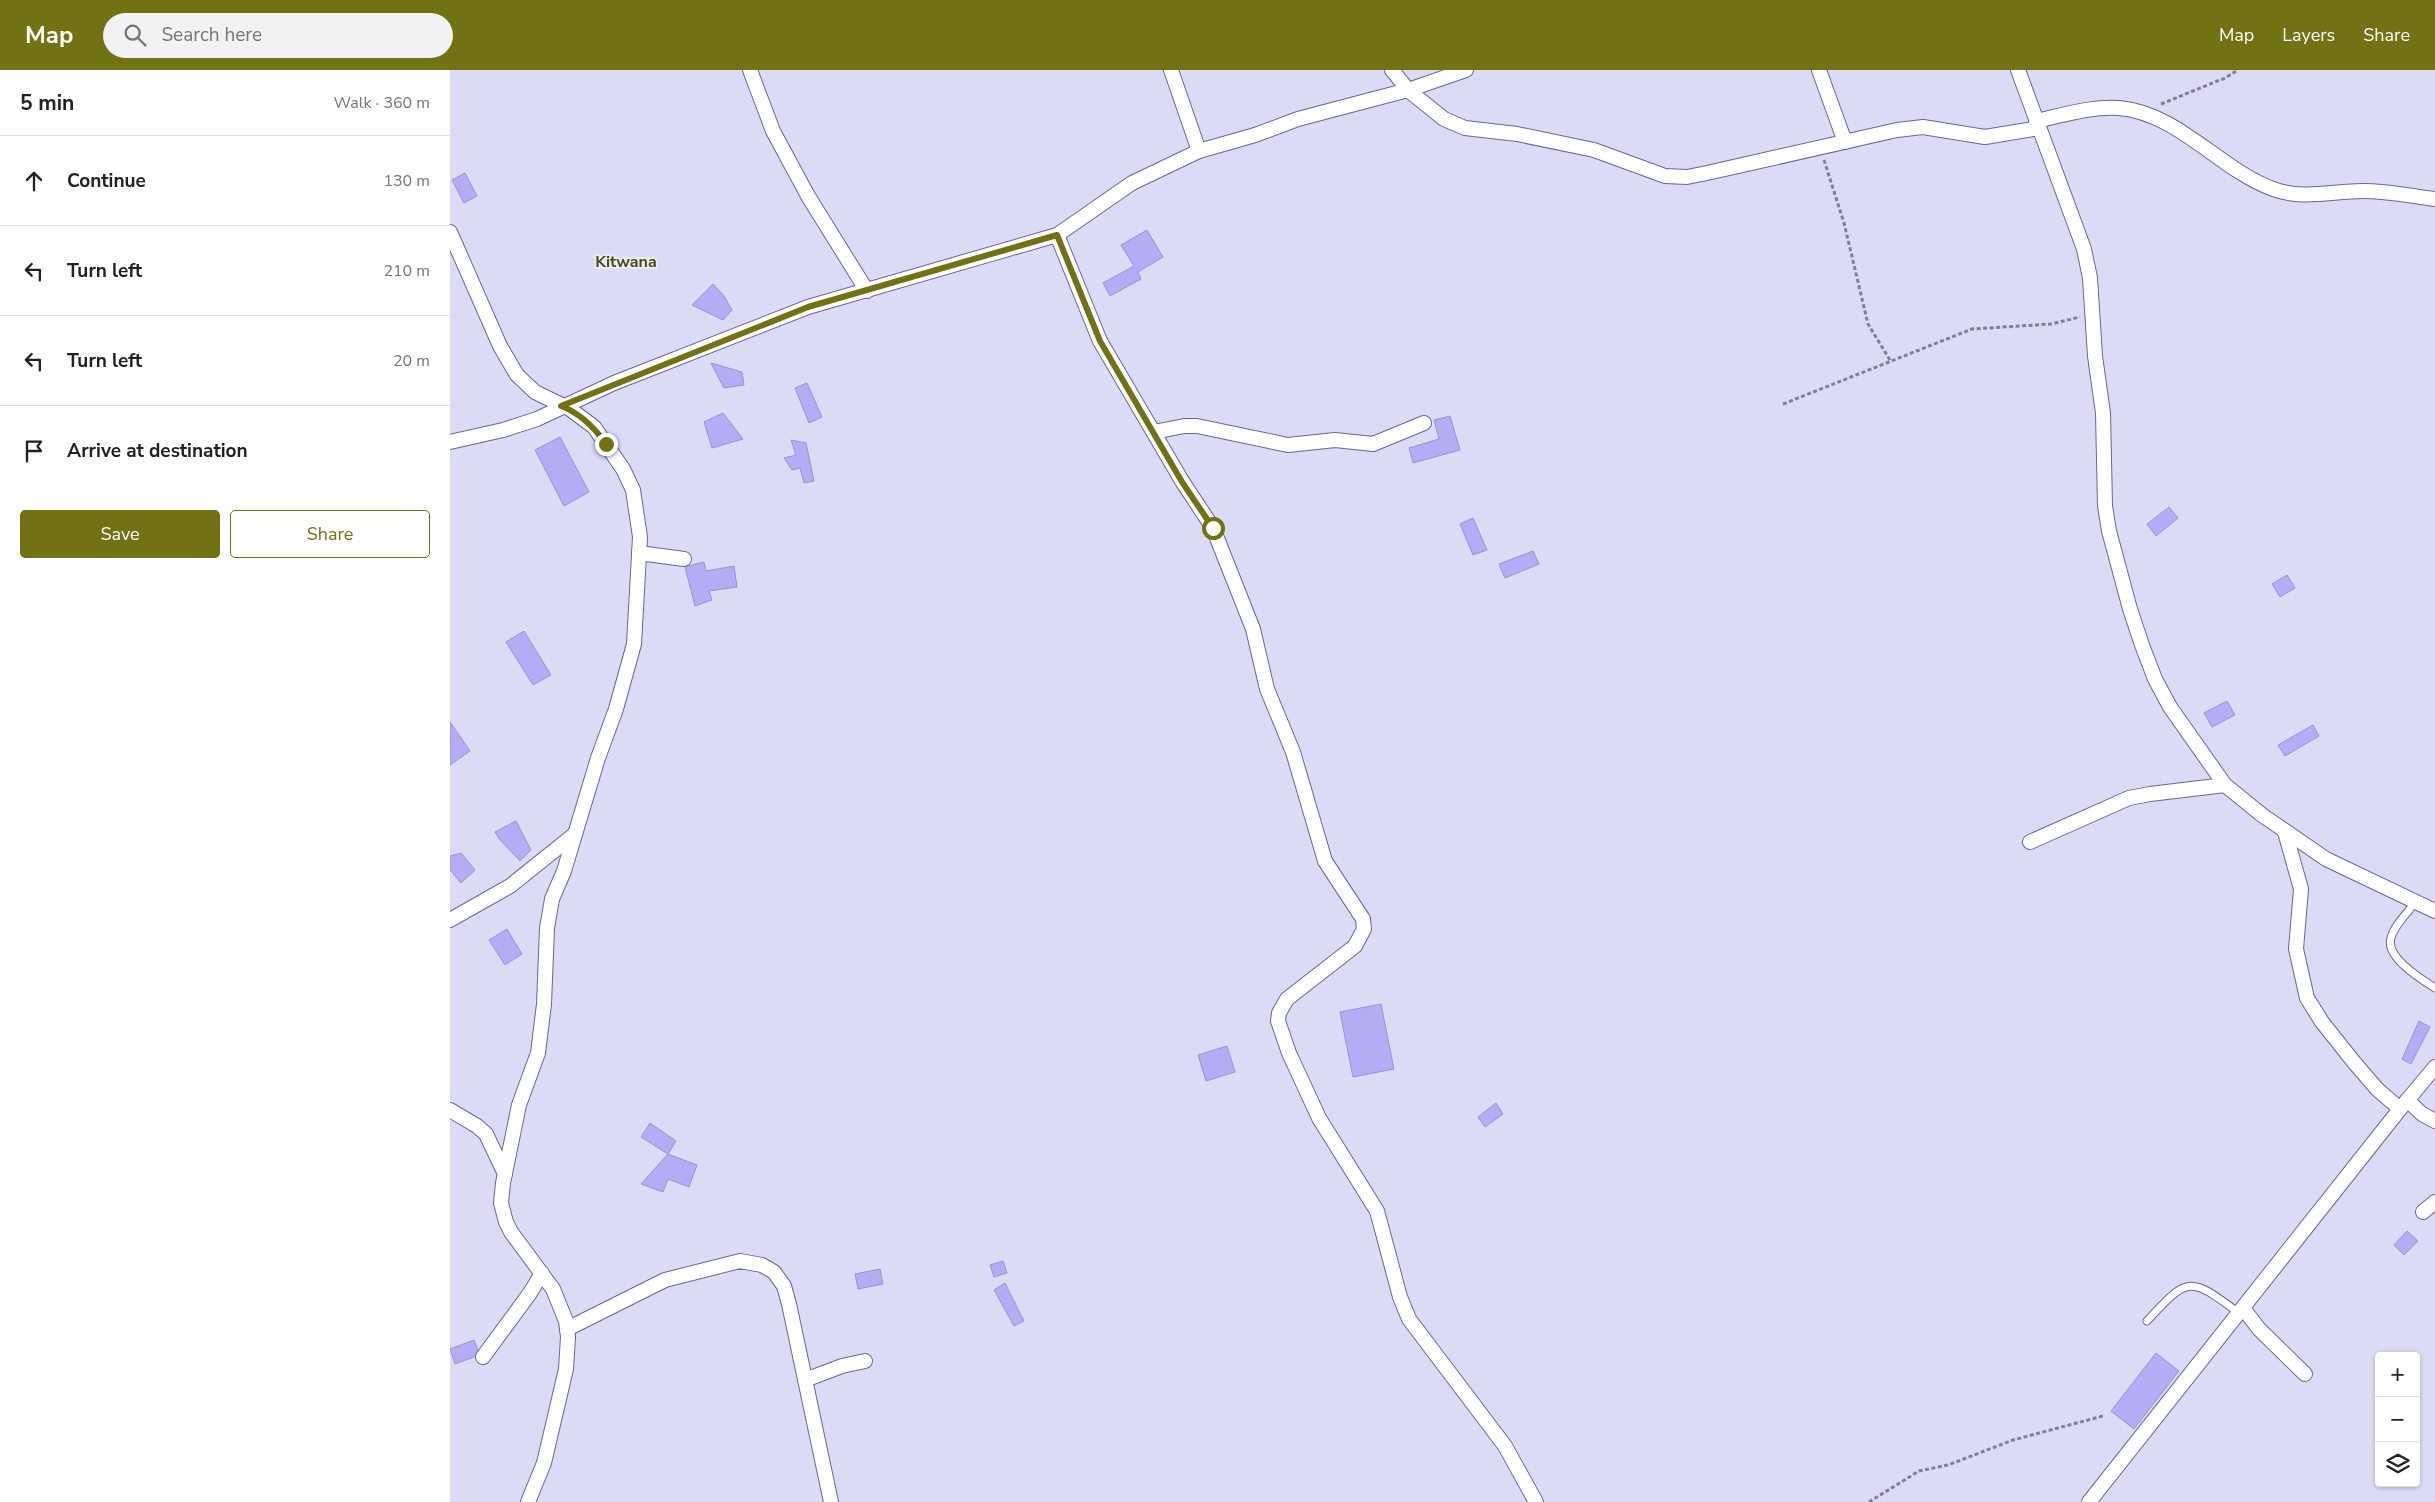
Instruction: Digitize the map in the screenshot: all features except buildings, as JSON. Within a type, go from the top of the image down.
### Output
[{"type":"street","points":[[750,70],[773,131],[808,196],[847,255],[867,290]]},
{"type":"street","points":[[1171,70],[1199,151]]},
{"type":"street","points":[[1392,70],[1408,90],[1444,119],[1465,128],[1517,134],[1594,150],[1665,176],[1687,177],[1707,174],[1845,142],[1923,127],[1984,137],[2091,110],[2118,108],[2147,114],[2164,122],[2244,174],[2272,188],[2294,194],[2316,195],[2362,191],[2435,199]]},
{"type":"street","points":[[450,442],[503,430],[537,418],[561,406],[808,307],[1057,235],[1132,183],[1199,151],[1255,135],[1298,119],[1408,90],[1466,70]]},
{"type":"street","points":[[1819,70],[1845,142]]},
{"type":"street","points":[[2018,70],[2084,250],[2090,278],[2092,313],[2104,413],[2105,506],[2119,570],[2155,679],[2180,725],[2224,785],[2285,832],[2326,859],[2435,911]]},
{"type":"street","points":[[450,232],[500,346],[517,375],[534,392],[570,409],[594,427],[623,469],[633,490],[640,537],[634,644],[628,672],[552,899],[547,928],[544,1004],[538,1053],[520,1105],[505,1174],[501,1203],[511,1232],[553,1289],[567,1329],[568,1338],[564,1378],[544,1463],[528,1502]]},
{"type":"street","points":[[1057,235],[1100,341],[1182,482],[1213,528],[1252,629],[1267,689],[1293,752],[1325,861],[1363,918],[1364,929],[1355,946],[1287,999],[1282,1006],[1278,1021],[1282,1034],[1319,1118],[1377,1211],[1400,1297],[1409,1319],[1505,1446],[1536,1502]]},
{"type":"street","points":[[1154,432],[1184,426],[1197,426],[1288,445],[1336,440],[1373,444],[1424,422]]},
{"type":"street","points":[[639,553],[684,559]]},
{"type":"street","points":[[2030,842],[2129,798],[2224,785]]},
{"type":"street","points":[[2285,832],[2301,889],[2296,949],[2307,998],[2322,1022],[2377,1089],[2435,1121]]},
{"type":"street","points":[[450,920],[510,886],[575,834]]},
{"type":"street","points":[[2089,1502],[2435,1067]]},
{"type":"street","points":[[450,1110],[478,1126],[486,1134],[505,1174]]},
{"type":"street","points":[[2424,1212],[2435,1202]]},
{"type":"street","points":[[567,1329],[665,1280],[740,1261],[762,1265],[774,1272],[784,1286],[831,1502]]},
{"type":"street","points":[[483,1357],[530,1293],[542,1273]]},
{"type":"street","points":[[2241,1311],[2304,1374]]},
{"type":"street","points":[[805,1380],[842,1366],[865,1361]]},
{"type":"lane","points":[[2415,902],[2393,932],[2389,946],[2393,956],[2435,988]]},
{"type":"lane","points":[[2147,1321],[2170,1295],[2188,1286],[2197,1285],[2211,1291],[2241,1311]]},
{"type":"path","points":[[2147,114],[2168,100],[2225,78],[2238,70]]},
{"type":"path","points":[[1820,148],[1844,223],[1868,324],[1890,360]]},
{"type":"path","points":[[1783,404],[1972,329],[2051,324],[2092,313]]},
{"type":"path","points":[[1869,1502],[1919,1471],[1948,1465],[2013,1440],[2103,1416]]},
{"type":"district","name":"Kitwana","points":[[626,262]]},
{"type":"route","points":[[606,444],[594,427],[570,409],[561,406],[614,383],[808,307],[1057,235],[1084,306],[1100,341],[1182,482],[1213,528]]}]
